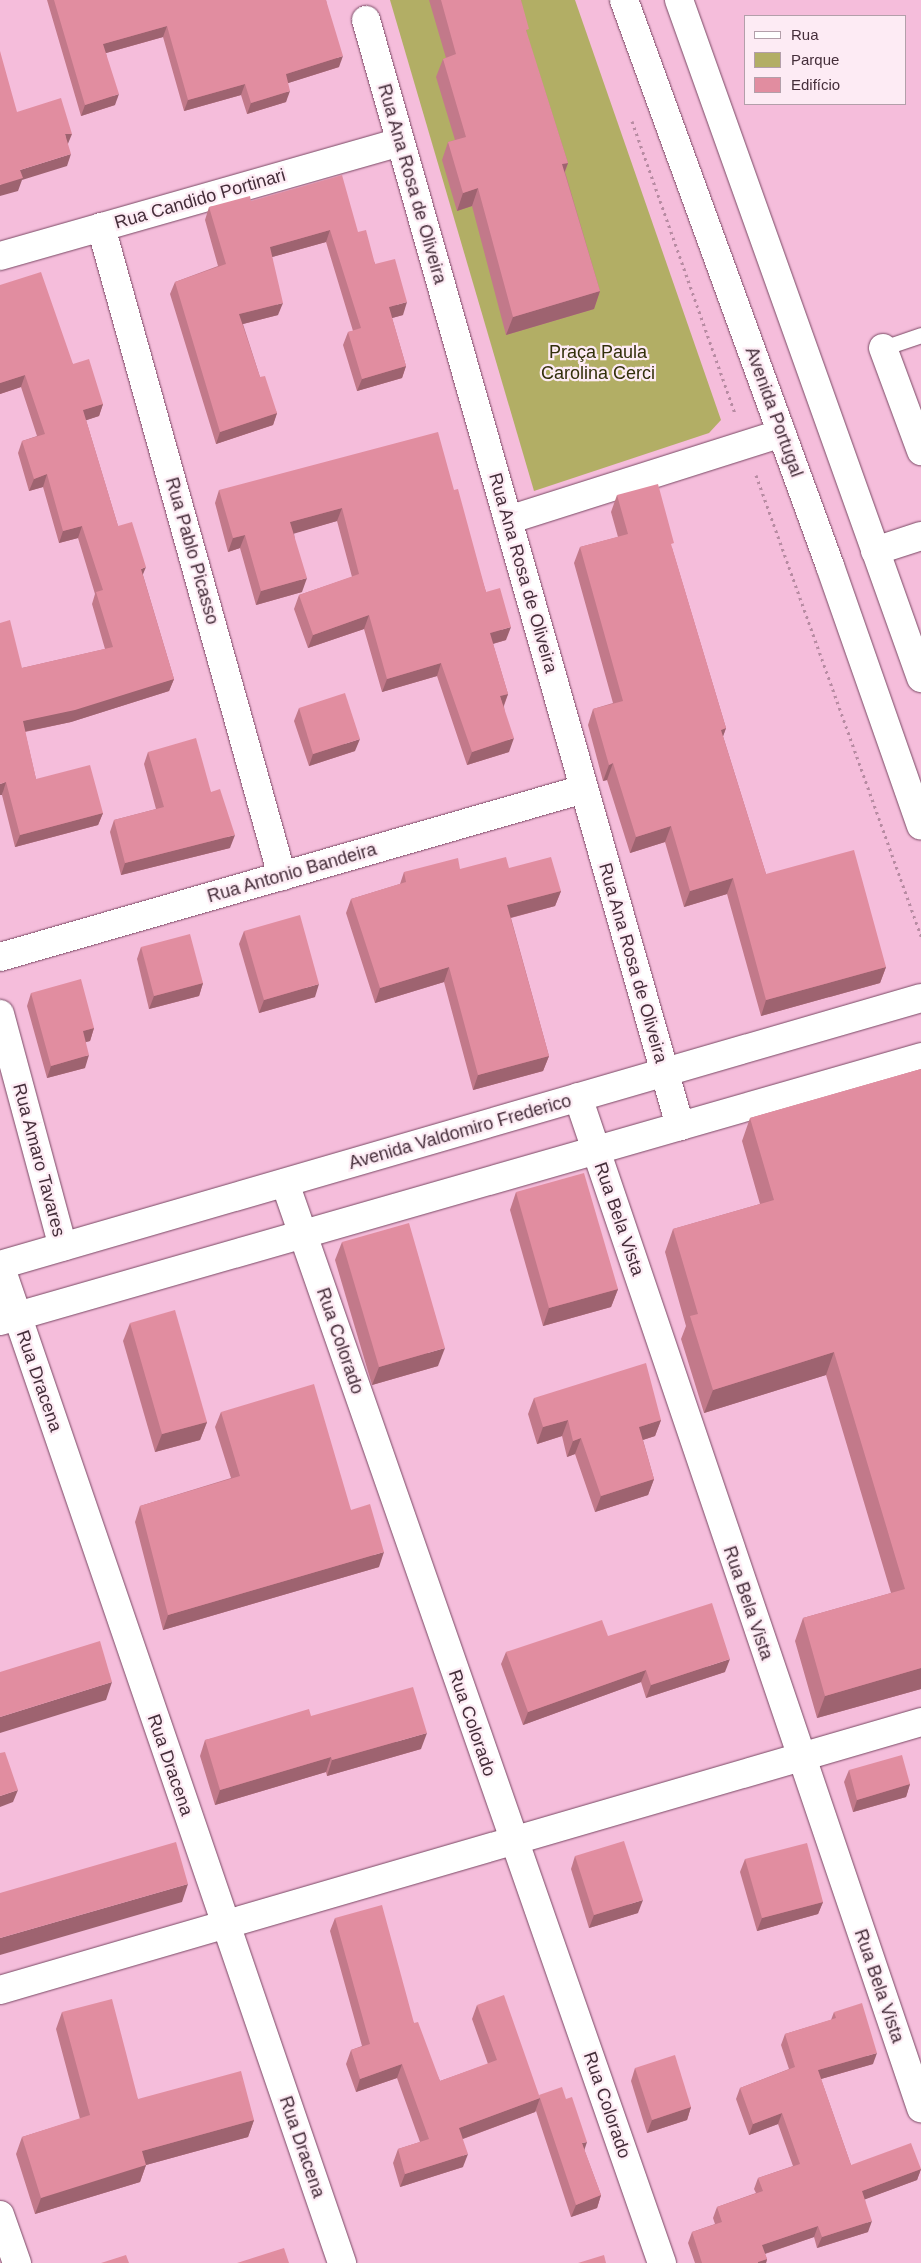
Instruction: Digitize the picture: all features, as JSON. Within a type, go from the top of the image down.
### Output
[{"type":"street","name":"Avenida Portugal","points":[[624,0],[782,433],[921,826]]},
{"type":"street","points":[[679,0],[921,678]]},
{"type":"street","name":"Rua Ana Rosa de Oliveira","points":[[366,20],[680,1126]]},
{"type":"street","name":"Rua Candido Portinari","points":[[0,256],[400,142]]},
{"type":"street","name":"Rua Pablo Picasso","points":[[102,227],[282,876]]},
{"type":"street","points":[[883,348],[921,452]]},
{"type":"street","points":[[508,520],[782,433]]},
{"type":"street","points":[[875,551],[921,536]]},
{"type":"street","name":"Rua Antonio Bandeira","points":[[0,956],[584,789]]},
{"type":"street","name":"Avenida Valdomiro Frederico","points":[[0,1265],[921,998]]},
{"type":"street","name":"Rua Amaro Tavares","points":[[0,1014],[63,1247]]},
{"type":"street","points":[[9,1319],[921,1057]]},
{"type":"street","name":"Rua Bela Vista","points":[[578,1097],[800,1758],[921,2108]]},
{"type":"street","name":"Rua Colorado","points":[[285,1183],[513,1841],[662,2263]]},
{"type":"street","name":"Rua Dracena","points":[[0,1265],[9,1319],[342,2263]]},
{"type":"street","points":[[0,1990],[921,1722]]},
{"type":"street","points":[[0,2215],[17,2263]]},
{"type":"lane","points":[[883,348],[921,336]]},
{"type":"green space","name":"Praça Paula Carolina Cerci","points":[[390,0],[575,0],[721,420],[709,433],[534,491]]},
{"type":"building","points":[[54,0],[326,0],[343,56],[286,74],[290,91],[251,103],[245,84],[188,100],[167,26],[103,44],[119,94],[85,105]]},
{"type":"building","points":[[441,0],[521,0],[529,29],[526,30],[568,163],[562,164],[600,291],[513,317],[478,188],[463,193],[448,142],[466,137],[443,59],[456,54]]},
{"type":"building","points":[[0,51],[17,112],[61,98],[72,134],[65,134],[71,154],[20,170],[23,178],[0,185]]},
{"type":"building","points":[[342,175],[358,232],[366,230],[375,264],[395,259],[407,302],[389,307],[406,366],[362,379],[348,332],[361,328],[330,230],[270,247],[283,303],[239,314],[260,377],[265,376],[277,413],[220,432],[175,282],[226,264],[209,207],[250,196],[251,201]]},
{"type":"building","points":[[41,272],[73,364],[89,359],[103,404],[83,410],[118,526],[132,522],[146,567],[141,569],[174,679],[75,710],[23,721],[36,779],[90,765],[103,813],[20,835],[6,782],[0,784],[0,623],[10,620],[22,668],[113,647],[96,592],[103,590],[82,526],[63,531],[47,474],[34,479],[22,441],[45,434],[25,375],[0,383],[0,285]]},
{"type":"building","points":[[438,432],[454,490],[458,489],[486,592],[500,588],[511,627],[490,633],[508,694],[500,696],[514,738],[472,752],[441,663],[387,679],[369,615],[313,635],[299,595],[359,574],[342,508],[290,522],[307,578],[261,591],[245,535],[233,538],[219,490]]},
{"type":"building","points":[[658,484],[674,543],[671,544],[726,728],[721,730],[766,874],[854,850],[886,967],[766,1000],[733,878],[690,891],[671,826],[636,837],[613,763],[609,765],[593,709],[623,701],[580,547],[628,534],[617,495]]},
{"type":"building","points":[[345,693],[360,739],[313,754],[299,708]]},
{"type":"building","points":[[196,738],[211,792],[220,789],[235,835],[125,863],[114,820],[164,807],[148,752]]},
{"type":"building","points":[[506,857],[509,868],[551,857],[561,891],[507,905],[549,1056],[478,1075],[449,967],[380,988],[351,899],[406,882],[404,872],[458,858],[460,869]]},
{"type":"building","points":[[300,915],[319,984],[264,1000],[244,931]]},
{"type":"building","points":[[190,934],[203,983],[154,996],[141,947]]},
{"type":"building","points":[[81,979],[94,1028],[83,1031],[89,1055],[51,1066],[31,993]]},
{"type":"building","points":[[921,1069],[921,1668],[825,1696],[803,1618],[905,1589],[834,1352],[713,1390],[690,1316],[698,1314],[673,1229],[774,1200],[750,1118]]},
{"type":"building","points":[[584,1173],[618,1289],[549,1308],[516,1192]]},
{"type":"building","points":[[409,1223],[445,1348],[379,1367],[342,1242]]},
{"type":"building","points":[[175,1310],[207,1422],[162,1434],[130,1323]]},
{"type":"building","points":[[646,1363],[661,1420],[639,1427],[654,1479],[601,1496],[581,1438],[573,1441],[568,1420],[543,1427],[534,1398]]},
{"type":"building","points":[[314,1384],[351,1510],[370,1504],[384,1552],[168,1615],[140,1506],[240,1476],[221,1412]]},
{"type":"building","points":[[712,1603],[730,1659],[651,1685],[646,1670],[528,1712],[506,1652],[602,1620],[608,1636]]},
{"type":"building","points":[[100,1641],[112,1682],[0,1717],[0,1672]]},
{"type":"building","points":[[413,1687],[427,1733],[332,1760],[331,1757],[220,1790],[205,1740],[309,1709],[311,1716]]},
{"type":"building","points":[[5,1752],[18,1790],[0,1796],[0,1753]]},
{"type":"building","points":[[902,1755],[910,1784],[857,1800],[849,1770]]},
{"type":"building","points":[[624,1841],[643,1900],[594,1915],[575,1856]]},
{"type":"building","points":[[176,1842],[188,1884],[0,1938],[0,1893]]},
{"type":"building","points":[[807,1843],[823,1902],[762,1918],[745,1859]]},
{"type":"building","points":[[382,1905],[414,2023],[418,2022],[440,2081],[497,2060],[477,2005],[504,1995],[540,2098],[459,2128],[468,2154],[405,2174],[398,2149],[429,2139],[402,2064],[360,2079],[351,2050],[370,2044],[335,1918]]},
{"type":"building","points":[[112,1999],[138,2099],[241,2071],[254,2120],[142,2151],[146,2165],[41,2198],[22,2137],[90,2115],[62,2012]]},
{"type":"building","points":[[862,2003],[877,2053],[818,2070],[851,2165],[911,2143],[921,2169],[862,2191],[872,2221],[822,2237],[818,2226],[762,2245],[767,2259],[758,2263],[702,2263],[692,2232],[722,2222],[717,2207],[763,2191],[758,2178],[800,2164],[782,2113],[753,2124],[740,2088],[795,2067],[785,2034],[836,2018],[834,2012]]},
{"type":"building","points":[[675,2055],[691,2107],[652,2120],[635,2068]]},
{"type":"building","points":[[562,2087],[566,2099],[572,2097],[587,2142],[582,2143],[601,2195],[576,2205],[539,2095]]},
{"type":"building","points":[[284,2248],[289,2263],[237,2263]]},
{"type":"building","points":[[126,2255],[129,2263],[101,2263]]},
{"type":"building","points":[[604,2255],[606,2263],[578,2263]]}]
